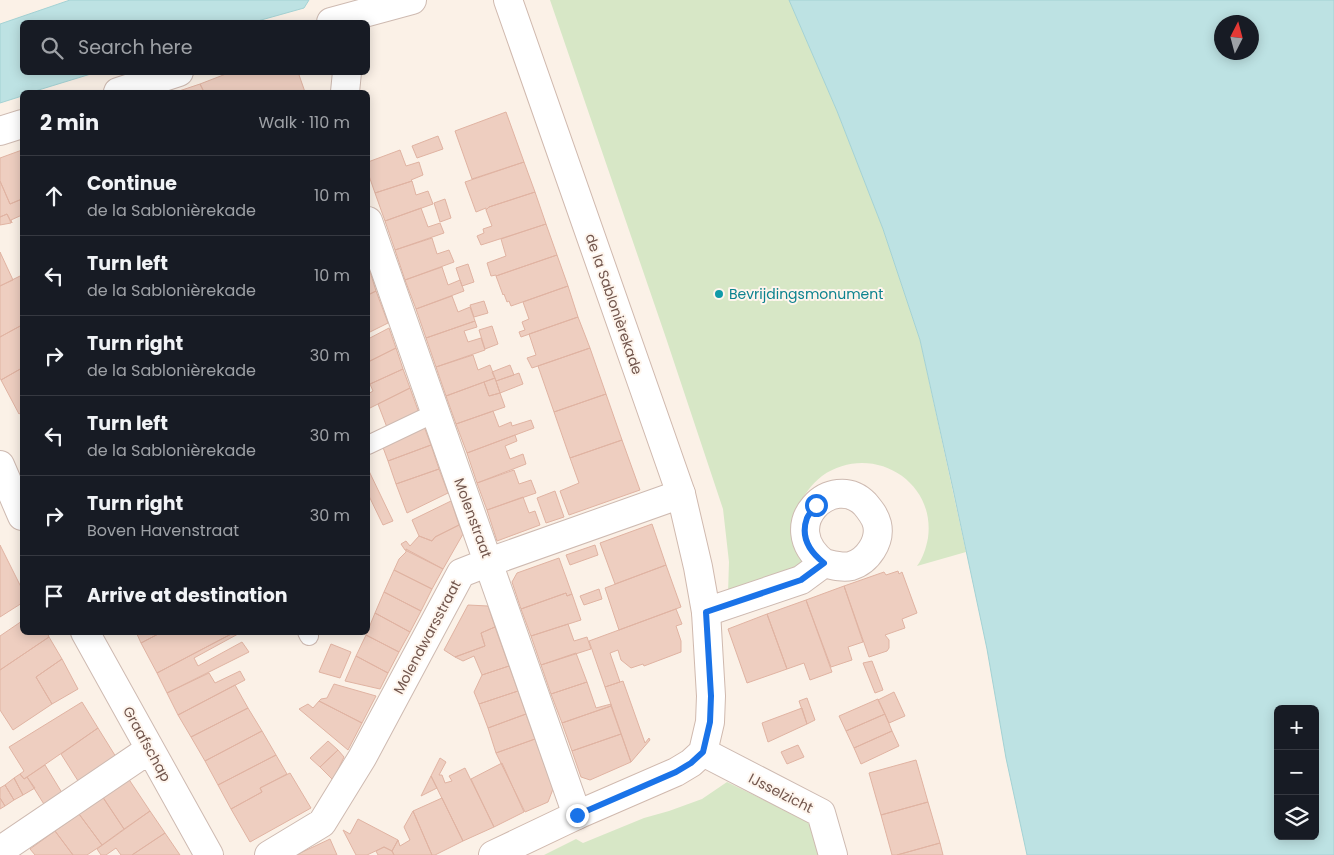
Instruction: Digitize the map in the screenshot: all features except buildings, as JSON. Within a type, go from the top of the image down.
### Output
[{"type":"street","points":[[332,17],[412,0]]},
{"type":"street","name":"de la Sablonièrekade","points":[[508,0],[681,494],[698,567],[706,612],[711,696],[710,722],[703,752]]},
{"type":"street","points":[[124,90],[170,75]]},
{"type":"street","points":[[345,90],[347,75]]},
{"type":"street","points":[[0,131],[20,125]]},
{"type":"street","name":"Molenstraat","points":[[370,227],[577,815]]},
{"type":"street","points":[[0,466],[20,511]]},
{"type":"street","name":"Molendwarsstraat","points":[[268,855],[322,823],[362,758],[461,573],[681,494]]},
{"type":"street","points":[[706,612],[801,580],[824,563]]},
{"type":"street","name":"Graafschap","points":[[87,635],[209,855]]},
{"type":"street","points":[[7,846],[150,749]]},
{"type":"street","points":[[493,855],[577,815],[676,772],[691,763],[703,752]]},
{"type":"street","name":"IJsselzicht","points":[[703,752],[821,813],[833,855]]},
{"type":"lane","points":[[370,444],[436,413]]},
{"type":"green space","points":[[550,0],[789,0],[837,111],[883,229],[920,340],[966,552],[917,566],[924,553],[928,538],[928,517],[922,499],[911,483],[896,472],[879,465],[860,463],[841,466],[822,476],[811,487],[799,505],[798,512],[805,563],[728,594],[729,562],[723,509]]},
{"type":"green space","points":[[727,782],[811,823],[820,855],[544,855],[576,839],[583,843],[644,818],[702,799]]},
{"type":"water","points":[[70,0],[309,0],[304,8],[261,20],[20,20],[20,75],[87,75],[39,90],[20,90],[20,97],[0,103],[0,24]]},
{"type":"water","points":[[789,0],[1334,0],[1334,855],[1027,855],[1006,758],[987,649],[920,340],[883,229],[837,111]]},
{"type":"place","name":"Bevrijdingsmonument","points":[[719,294]]},
{"type":"route","points":[[577,815],[676,772],[691,763],[703,752],[710,722],[711,696],[706,612],[801,580],[824,563],[808,546],[804,530],[807,517],[816,505]]}]
